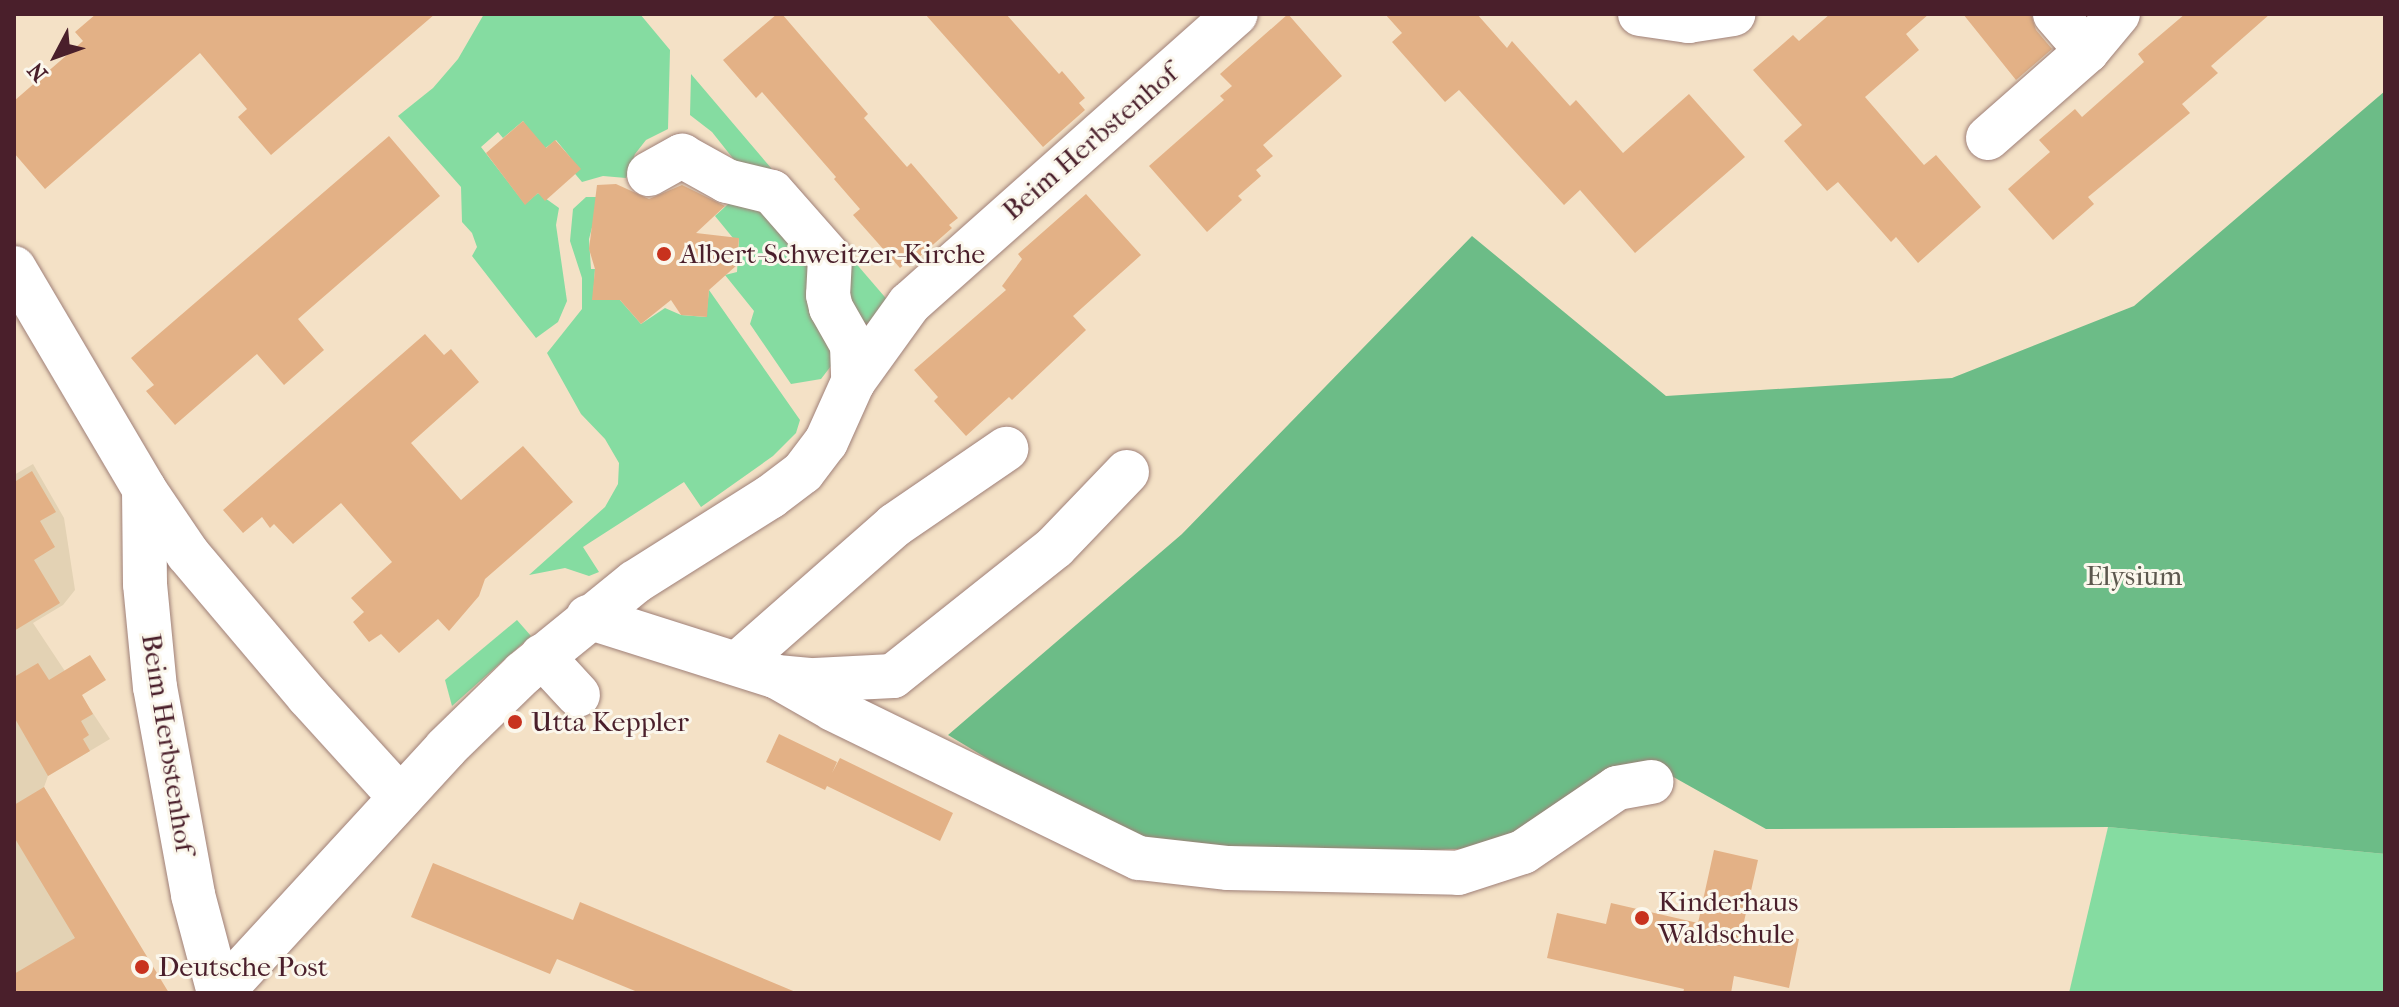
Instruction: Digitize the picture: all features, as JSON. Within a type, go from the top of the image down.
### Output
[{"type":"street","name":"Beim Herbstenhof","points":[[220,993],[400,797],[542,656],[635,582],[770,497],[803,472],[826,442],[853,382],[909,304],[1236,14]]},
{"type":"street","points":[[1640,14],[1688,21],[1733,14]]},
{"type":"street","points":[[2055,14],[2087,51]]},
{"type":"street","points":[[1988,138],[2087,51],[2118,14]]},
{"type":"street","name":"Beim Herbstenhof","points":[[665,165],[772,192],[830,258],[828,295],[831,308],[852,345],[853,382]]},
{"type":"street","name":"Beim Herbstenhof","points":[[14,268],[144,489],[188,554],[238,616],[400,797]]},
{"type":"street","points":[[758,670],[895,525],[1006,449]]},
{"type":"street","points":[[588,617],[758,670],[815,680],[893,676],[1055,547],[1127,472]]},
{"type":"street","name":"Beim Herbstenhof","points":[[144,489],[145,584],[155,687],[193,895],[220,993]]},
{"type":"street","points":[[542,656],[578,695]]},
{"type":"street","points":[[758,670],[1139,858],[1228,868],[1458,873],[1523,852],[1617,788],[1651,782]]},
{"type":"shaded area","points":[[33,464],[64,518],[75,590],[63,605],[33,623],[110,739],[48,776],[44,787],[167,993],[14,993],[14,475]]},
{"type":"green space","points":[[484,14],[640,14],[670,50],[668,129],[646,140],[635,154],[626,178],[603,176],[582,182],[565,162],[570,157],[556,140],[543,150],[523,121],[503,138],[498,132],[481,147],[525,204],[538,193],[559,208],[556,225],[567,301],[558,322],[536,338],[472,256],[477,247],[472,233],[462,222],[461,187],[398,116],[433,88],[458,59]]},
{"type":"green space","points":[[691,74],[777,175],[743,171],[712,132],[690,115]]},
{"type":"green space","name":"Elysium","points":[[2385,91],[2385,854],[2108,827],[1766,829],[1645,761],[1525,846],[1160,862],[948,735],[1182,534],[1472,236],[1666,396],[1952,378],[2134,306]]},
{"type":"green space","points":[[737,196],[757,200],[810,252],[844,349],[821,379],[791,384],[750,324],[754,311],[725,275],[737,272],[739,239],[733,238],[715,216]]},
{"type":"green space","points":[[586,197],[600,197],[589,239],[591,269],[595,269],[593,300],[620,300],[641,324],[665,308],[681,315],[706,317],[709,290],[800,420],[796,433],[773,456],[701,507],[684,482],[583,547],[599,572],[589,576],[565,568],[529,575],[605,507],[618,484],[619,463],[605,439],[581,414],[547,353],[582,309],[582,278],[570,241],[573,209]]},
{"type":"green space","points":[[847,253],[890,303],[862,343],[842,267]]},
{"type":"green space","points":[[517,620],[531,636],[452,706],[445,680]]},
{"type":"green space","points":[[2108,827],[2385,854],[2385,993],[2069,993]]},
{"type":"building","points":[[96,14],[435,14],[271,155],[238,117],[247,109],[200,53],[45,189],[14,153],[14,101],[83,41],[75,32]]},
{"type":"building","points":[[777,14],[782,14],[868,114],[864,118],[907,167],[911,163],[958,218],[949,225],[952,228],[910,265],[907,262],[900,268],[853,215],[860,209],[834,179],[836,177],[762,92],[756,98],[723,60]]},
{"type":"building","points":[[925,14],[1006,14],[1059,74],[1062,71],[1085,98],[1079,103],[1085,110],[1043,147]]},
{"type":"building","points":[[1288,14],[1342,76],[1263,145],[1273,156],[1256,170],[1261,176],[1238,196],[1242,200],[1207,232],[1149,166],[1224,100],[1220,96],[1232,86],[1220,74]]},
{"type":"building","points":[[1385,14],[1477,14],[1507,48],[1512,41],[1570,106],[1576,100],[1623,153],[1689,94],[1745,157],[1635,253],[1580,190],[1564,205],[1459,90],[1445,102],[1392,42],[1402,33]]},
{"type":"building","points":[[1830,14],[1929,14],[1906,34],[1919,50],[1865,97],[1924,165],[1936,155],[1981,207],[1918,263],[1896,237],[1891,242],[1838,182],[1827,191],[1784,141],[1802,125],[1753,70],[1793,35],[1799,41]]},
{"type":"building","points":[[1963,14],[2031,14],[2036,30],[2052,49],[2016,80]]},
{"type":"building","points":[[2185,14],[2270,14],[2211,66],[2218,73],[2182,104],[2190,113],[2088,197],[2094,204],[2053,240],[2008,189],[2050,152],[2039,140],[2075,109],[2082,117],[2144,62],[2138,54]]},
{"type":"building","points":[[523,121],[546,148],[555,140],[581,169],[545,201],[538,193],[525,205],[486,153]]},
{"type":"building","points":[[389,136],[440,196],[298,319],[324,350],[284,385],[257,354],[175,425],[146,391],[154,385],[131,358]]},
{"type":"building","name":"Albert-Schweitzer-Kirche","points":[[616,184],[649,199],[682,185],[725,206],[696,233],[739,238],[737,265],[709,290],[707,317],[681,315],[671,300],[641,324],[620,300],[592,300],[595,269],[589,249],[597,185]]},
{"type":"building","points":[[1086,194],[1141,255],[1073,316],[1086,330],[1012,400],[1009,397],[966,436],[934,401],[938,397],[914,370],[1006,290],[1002,286],[1022,259],[1018,254]]},
{"type":"building","points":[[425,334],[444,355],[451,349],[479,382],[411,443],[461,500],[523,446],[573,502],[485,579],[479,596],[449,631],[438,619],[399,653],[381,634],[369,642],[353,622],[364,612],[351,598],[392,562],[341,503],[293,544],[274,524],[270,528],[262,517],[243,533],[223,510]]},
{"type":"building","points":[[32,471],[56,512],[40,521],[55,547],[34,560],[60,603],[14,631],[14,478],[16,481]]},
{"type":"building","points":[[90,655],[106,680],[82,695],[93,714],[81,721],[89,735],[83,739],[90,751],[48,776],[14,717],[14,677],[38,663],[49,680]]},
{"type":"building","points":[[779,734],[837,762],[832,773],[840,758],[953,813],[940,841],[827,786],[825,790],[766,762]]},
{"type":"building","points":[[44,787],[169,993],[14,993],[14,974],[75,938],[14,837],[14,805]]},
{"type":"building","name":"Kinderhaus Waldschule","points":[[1714,850],[1758,860],[1743,926],[1799,939],[1789,988],[1734,976],[1731,993],[1683,993],[1684,989],[1547,958],[1557,913],[1606,924],[1611,903],[1698,923]]},
{"type":"building","points":[[433,863],[573,920],[580,902],[798,993],[640,993],[557,959],[550,974],[411,917]]},
{"type":"place","name":"Albert-Schweitzer-Kirche","points":[[664,254]]},
{"type":"place","name":"Utta Keppler","points":[[515,722]]},
{"type":"place","name":"Kinderhaus Waldschule","points":[[1642,918]]},
{"type":"place","name":"Deutsche Post","points":[[142,967]]}]
